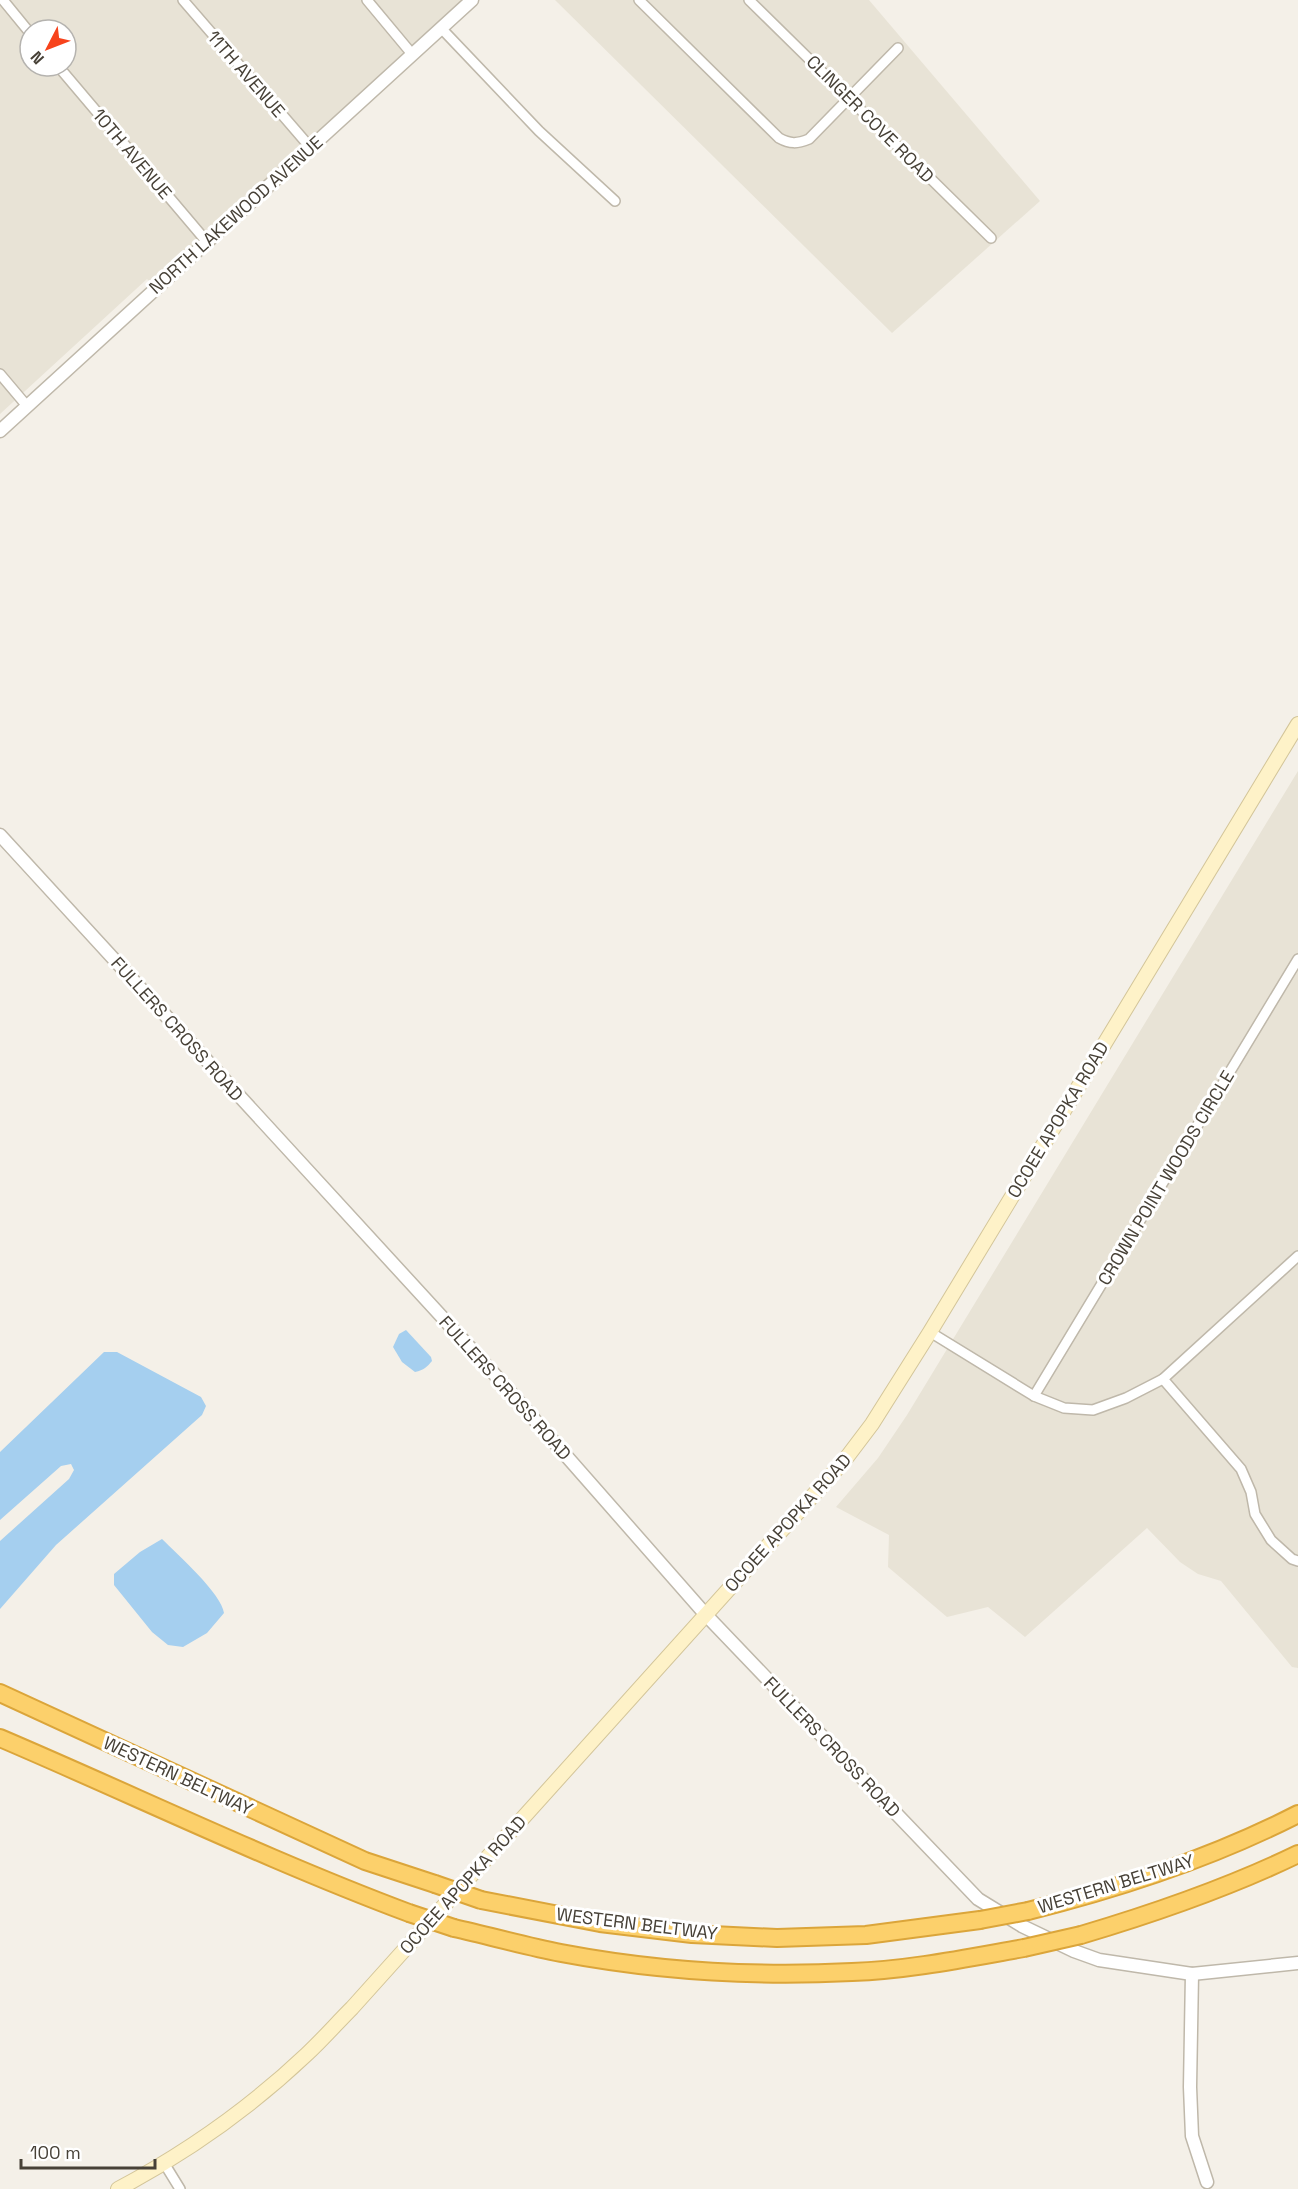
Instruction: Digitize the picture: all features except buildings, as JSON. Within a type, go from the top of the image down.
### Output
[{"type":"highway","name":"WESTERN BELTWAY","points":[[0,1693],[365,1861],[481,1900],[600,1923],[692,1934],[777,1938],[867,1935],[980,1920],[1025,1919],[1162,1873],[1227,1847],[1298,1814]]},
{"type":"highway","name":"WESTERN BELTWAY","points":[[0,1738],[265,1855],[409,1913],[454,1928],[561,1953],[654,1967],[760,1974],[854,1972],[931,1963],[1024,1948],[1081,1935],[1192,1900],[1298,1854]]},
{"type":"main road","name":"OCOEE APOPKA ROAD","points":[[118,2189],[164,2163],[238,2112],[307,2054],[352,2008],[844,1461],[891,1395],[930,1332],[1298,724]]},
{"type":"street","points":[[3,0],[18,18]]},
{"type":"street","name":"11TH AVENUE","points":[[183,0],[310,147]]},
{"type":"street","points":[[367,0],[412,54]]},
{"type":"street","name":"NORTH LAKEWOOD AVENUE","points":[[0,431],[472,0]]},
{"type":"street","points":[[639,0],[779,138],[788,143],[798,144],[808,139],[898,48]]},
{"type":"street","name":"CLINGER COVE ROAD","points":[[749,0],[991,238]]},
{"type":"street","points":[[441,28],[539,131],[615,201]]},
{"type":"street","name":"10TH AVENUE","points":[[68,78],[207,242]]},
{"type":"street","points":[[0,374],[27,406]]},
{"type":"street","name":"FULLERS CROSS ROAD","points":[[0,835],[501,1382],[706,1616],[978,1899],[1025,1919],[1074,1951],[1099,1960],[1192,1974],[1298,1963]]},
{"type":"street","name":"CROWN POINT WOODS CIRCLE","points":[[1034,1396],[1298,959]]},
{"type":"street","points":[[930,1332],[1034,1396],[1064,1408],[1093,1410],[1126,1398],[1162,1379],[1298,1256]]},
{"type":"street","points":[[1162,1379],[1241,1469],[1251,1492],[1255,1514],[1271,1540],[1298,1561]]},
{"type":"street","points":[[1192,1974],[1190,2087],[1192,2136],[1207,2181]]},
{"type":"street","points":[[164,2163],[180,2189]]},
{"type":"shaded area","points":[[0,0],[470,0],[156,288],[147,279],[0,414]]},
{"type":"shaded area","points":[[555,0],[869,0],[1040,201],[892,333]]},
{"type":"shaded area","points":[[1298,771],[1298,1668],[1292,1667],[1221,1581],[1198,1574],[1180,1562],[1147,1528],[1025,1637],[988,1607],[947,1617],[888,1567],[889,1535],[836,1507],[878,1458],[907,1415]]},
{"type":"water","points":[[406,1330],[431,1357],[432,1361],[425,1368],[415,1372],[402,1362],[393,1347],[399,1334]]},
{"type":"water","points":[[104,1352],[117,1352],[201,1397],[206,1406],[202,1415],[56,1545],[0,1609],[0,1541],[69,1479],[74,1470],[71,1464],[61,1466],[0,1520],[0,1452]]},
{"type":"water","points":[[162,1539],[207,1585],[216,1596],[224,1613],[207,1633],[183,1647],[168,1645],[152,1632],[114,1585],[114,1574],[140,1552]]}]
